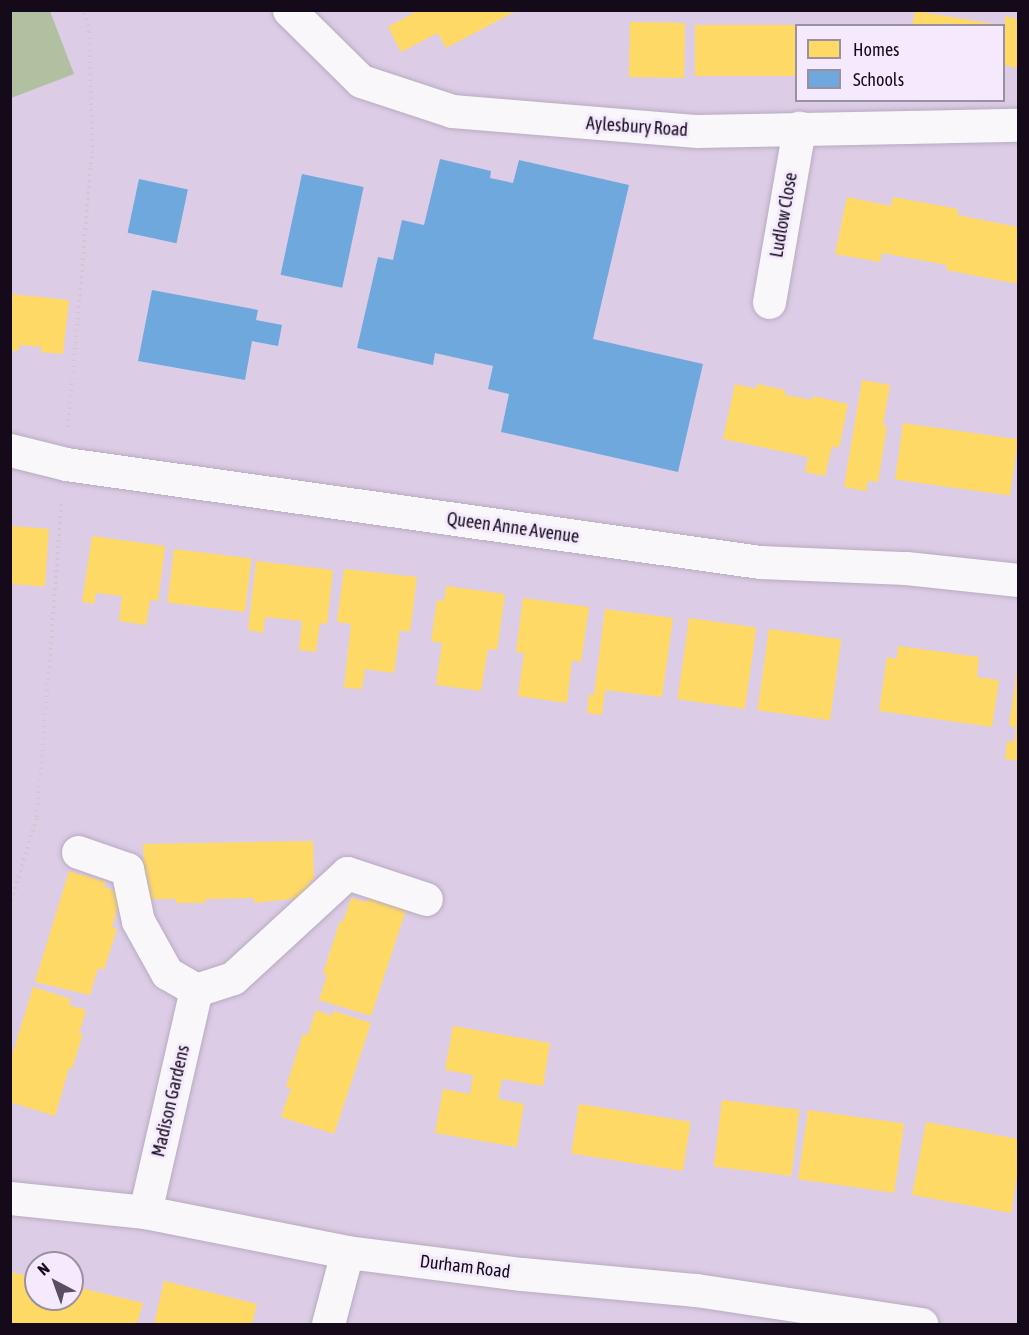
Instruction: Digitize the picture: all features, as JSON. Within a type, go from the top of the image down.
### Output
[{"type":"street","name":"Aylesbury Road","points":[[289,10],[361,81],[452,111],[697,131],[1018,125]]},
{"type":"street","name":"Ludlow Close","points":[[770,302],[799,129]]},
{"type":"street","name":"Queen Anne Avenue","points":[[10,450],[66,464],[760,562],[906,568],[1018,580]]},
{"type":"street","points":[[78,852],[128,869],[138,921],[167,973],[196,990],[234,978],[347,873],[426,899]]},
{"type":"street","name":"Madison Gardens","points":[[145,1212],[196,990]]},
{"type":"street","name":"Durham Road","points":[[10,1198],[145,1212],[347,1252],[522,1274],[696,1290],[921,1324]]},
{"type":"street","points":[[328,1324],[347,1252]]},
{"type":"path","points":[[10,906],[37,817],[92,153],[89,32],[84,10]]},
{"type":"green space","points":[[11,10],[50,11],[74,74],[11,98]]},
{"type":"building: Homes","points":[[419,10],[518,10],[446,48],[438,33],[401,52],[388,27]]},
{"type":"building: Homes","points":[[915,11],[994,24],[912,24]]},
{"type":"building: Homes","points":[[1005,16],[1018,19],[1018,68],[1005,65]]},
{"type":"building: Homes","points":[[630,22],[685,23],[684,78],[629,77]]},
{"type":"building: Homes","points":[[695,25],[795,25],[795,76],[695,76]]},
{"type":"building: Homes","points":[[847,197],[891,206],[893,197],[958,209],[957,215],[1018,227],[1018,284],[946,270],[947,265],[882,253],[880,262],[835,254]]},
{"type":"building: Homes","points":[[10,294],[69,300],[63,354],[41,352],[42,347],[19,345],[19,351],[10,350]]},
{"type":"building: Homes","points":[[862,380],[890,385],[883,425],[887,426],[878,482],[868,481],[866,491],[844,487]]},
{"type":"building: Homes","points":[[735,384],[756,389],[757,384],[785,390],[785,395],[812,400],[813,396],[848,404],[839,448],[832,446],[825,476],[805,472],[808,457],[723,439]]},
{"type":"building: Homes","points":[[903,423],[1018,439],[1010,496],[895,479]]},
{"type":"building: Homes","points":[[10,526],[49,529],[45,587],[10,584]]},
{"type":"building: Homes","points":[[92,536],[165,546],[158,601],[150,600],[146,625],[119,621],[122,596],[96,593],[94,604],[82,602]]},
{"type":"building: Homes","points":[[174,549],[251,559],[245,612],[167,603]]},
{"type":"building: Homes","points":[[256,561],[333,570],[327,624],[320,623],[316,652],[299,650],[302,621],[265,617],[263,633],[248,630]]},
{"type":"building: Homes","points":[[344,569],[417,577],[410,632],[400,630],[394,673],[365,669],[362,689],[344,688],[351,624],[337,622]]},
{"type":"building: Homes","points":[[446,586],[505,594],[497,650],[488,649],[481,691],[436,685],[442,643],[431,641],[437,600],[444,601]]},
{"type":"building: Homes","points":[[523,598],[589,607],[581,662],[572,660],[567,703],[518,696],[524,653],[516,652]]},
{"type":"building: Homes","points":[[605,609],[673,618],[662,697],[605,690],[602,715],[587,713],[589,694],[594,695]]},
{"type":"building: Homes","points":[[689,618],[756,627],[745,709],[678,699]]},
{"type":"building: Homes","points":[[769,629],[841,639],[830,720],[758,710]]},
{"type":"building: Homes","points":[[898,646],[979,657],[977,677],[999,680],[992,727],[879,711],[887,657],[897,659]]},
{"type":"building: Homes","points":[[1017,669],[1018,761],[1005,759],[1007,741],[1014,742],[1016,727],[1009,726]]},
{"type":"building: Homes","points":[[313,841],[314,880],[310,880],[310,897],[254,903],[254,898],[205,899],[205,903],[176,903],[176,899],[149,899],[149,881],[144,881],[143,844]]},
{"type":"building: Homes","points":[[69,871],[106,882],[104,887],[122,893],[112,927],[117,929],[104,970],[98,968],[90,995],[35,982]]},
{"type":"building: Homes","points":[[368,897],[406,910],[371,1016],[319,1000],[327,975],[323,973],[340,921],[343,922],[351,898],[367,902]]},
{"type":"building: Homes","points":[[33,987],[71,999],[69,1005],[86,1010],[79,1034],[83,1034],[72,1069],[69,1068],[55,1116],[10,1102],[10,1062]]},
{"type":"building: Homes","points":[[316,1010],[332,1016],[334,1011],[371,1023],[334,1134],[281,1117],[291,1088],[286,1087],[303,1034],[308,1035]]},
{"type":"building: Homes","points":[[453,1026],[550,1043],[543,1086],[502,1079],[498,1099],[524,1104],[517,1147],[435,1133],[443,1089],[470,1094],[473,1075],[445,1070]]},
{"type":"building: Homes","points":[[722,1100],[799,1110],[791,1176],[714,1167]]},
{"type":"building: Homes","points":[[579,1104],[691,1122],[683,1171],[571,1153]]},
{"type":"building: Homes","points":[[808,1110],[904,1123],[894,1193],[798,1179]]},
{"type":"building: Homes","points":[[926,1122],[1018,1139],[1018,1169],[1011,1213],[912,1195]]},
{"type":"building: Homes","points":[[10,1272],[24,1275],[24,1311],[84,1311],[84,1289],[143,1303],[137,1324],[10,1324]]},
{"type":"building: Homes","points":[[164,1281],[257,1304],[252,1324],[154,1324]]},
{"type":"building: Schools","points":[[440,159],[491,171],[490,178],[513,183],[519,160],[629,185],[593,339],[703,364],[678,472],[501,432],[509,394],[488,389],[493,366],[435,353],[433,365],[357,348],[378,257],[393,260],[402,220],[424,225]]},
{"type":"building: Schools","points":[[302,174],[364,187],[342,288],[281,275]]},
{"type":"building: Schools","points":[[139,179],[188,189],[176,243],[128,233]]},
{"type":"building: Schools","points":[[152,290],[258,310],[256,320],[282,325],[278,346],[252,341],[245,380],[138,361]]}]
